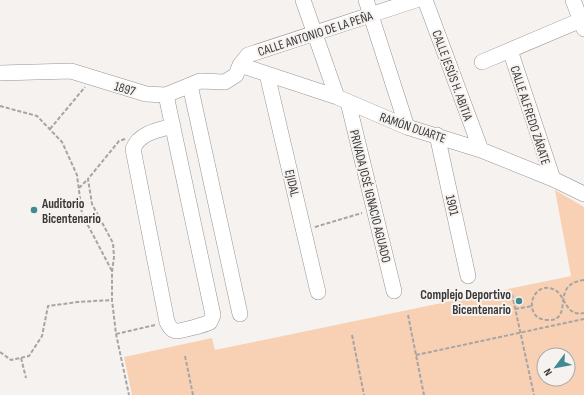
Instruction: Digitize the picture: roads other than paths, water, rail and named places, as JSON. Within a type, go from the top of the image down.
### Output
[{"type":"street","points":[[303,0],[315,33]]},
{"type":"street","points":[[366,0],[407,127]]},
{"type":"street","name":"CALLE ANTONIO DE LA PEÑA","points":[[240,65],[248,55],[416,0]]},
{"type":"street","name":"CALLE JESÚS H. ABITIA","points":[[425,0],[481,150]]},
{"type":"street","points":[[482,62],[510,50],[583,25],[573,0]]},
{"type":"street","name":"PRIVADA JOSÉ IGNACIO AGUADO","points":[[315,33],[342,100],[374,210],[394,291]]},
{"type":"street","name":"CALLE ALFREDO ZÁRATE","points":[[510,50],[553,179]]},
{"type":"street","name":"RAMÓN DUARTE","points":[[240,65],[342,100],[407,127],[437,135],[481,150],[553,179],[584,194]]},
{"type":"street","name":"1897","points":[[0,73],[71,71],[146,94],[166,95],[200,81],[225,82],[236,75],[240,65]]},
{"type":"street","name":"EJIDAL","points":[[268,74],[318,292]]},
{"type":"street","points":[[190,85],[240,314]]},
{"type":"street","points":[[166,95],[173,126],[213,315],[210,322],[204,325],[176,331],[171,328],[167,322],[133,149],[136,142],[141,137],[173,126]]},
{"type":"street","name":"1901","points":[[437,135],[468,276]]},
{"type":"place","name":"Auditorio Bicentenario","points":[[34,210]]},
{"type":"place","name":"Complejo Deportivo Bicentenario","points":[[519,301]]}]
